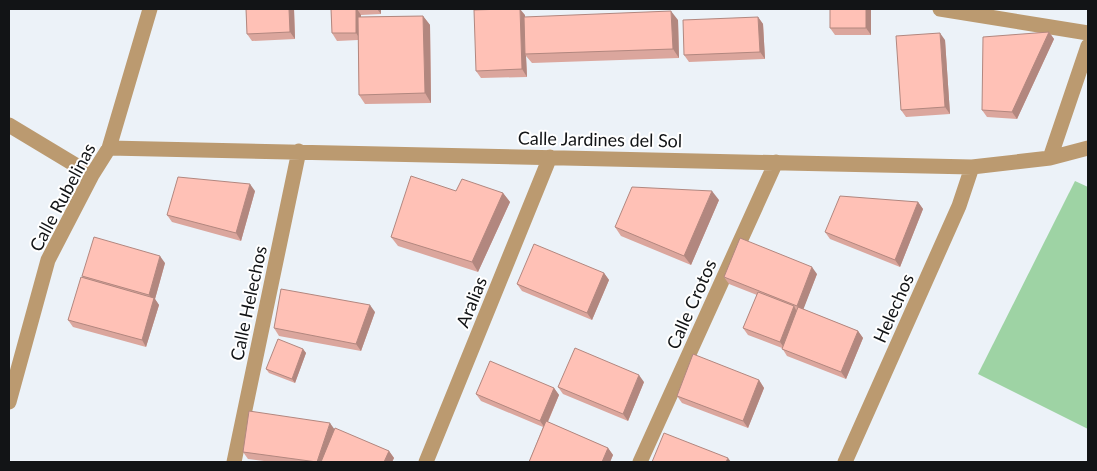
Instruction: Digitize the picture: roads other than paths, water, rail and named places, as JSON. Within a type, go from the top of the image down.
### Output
[{"type":"street","name":"Calle Rubelinas","points":[[9,402],[48,260],[92,175],[109,148],[150,9]]},
{"type":"street","points":[[940,9],[1088,32]]},
{"type":"street","points":[[1050,158],[1088,46]]},
{"type":"street","points":[[9,125],[92,175]]},
{"type":"street","name":"Calle Jardines del Sol","points":[[109,148],[972,167],[1050,158],[1088,148]]},
{"type":"street","name":"Calle Helechos","points":[[234,462],[299,152]]},
{"type":"street","name":"Aralias","points":[[426,462],[550,157]]},
{"type":"street","name":"Calle Crotos","points":[[640,462],[776,162]]},
{"type":"street","name":"Helechos","points":[[845,462],[959,206],[972,167]]}]
